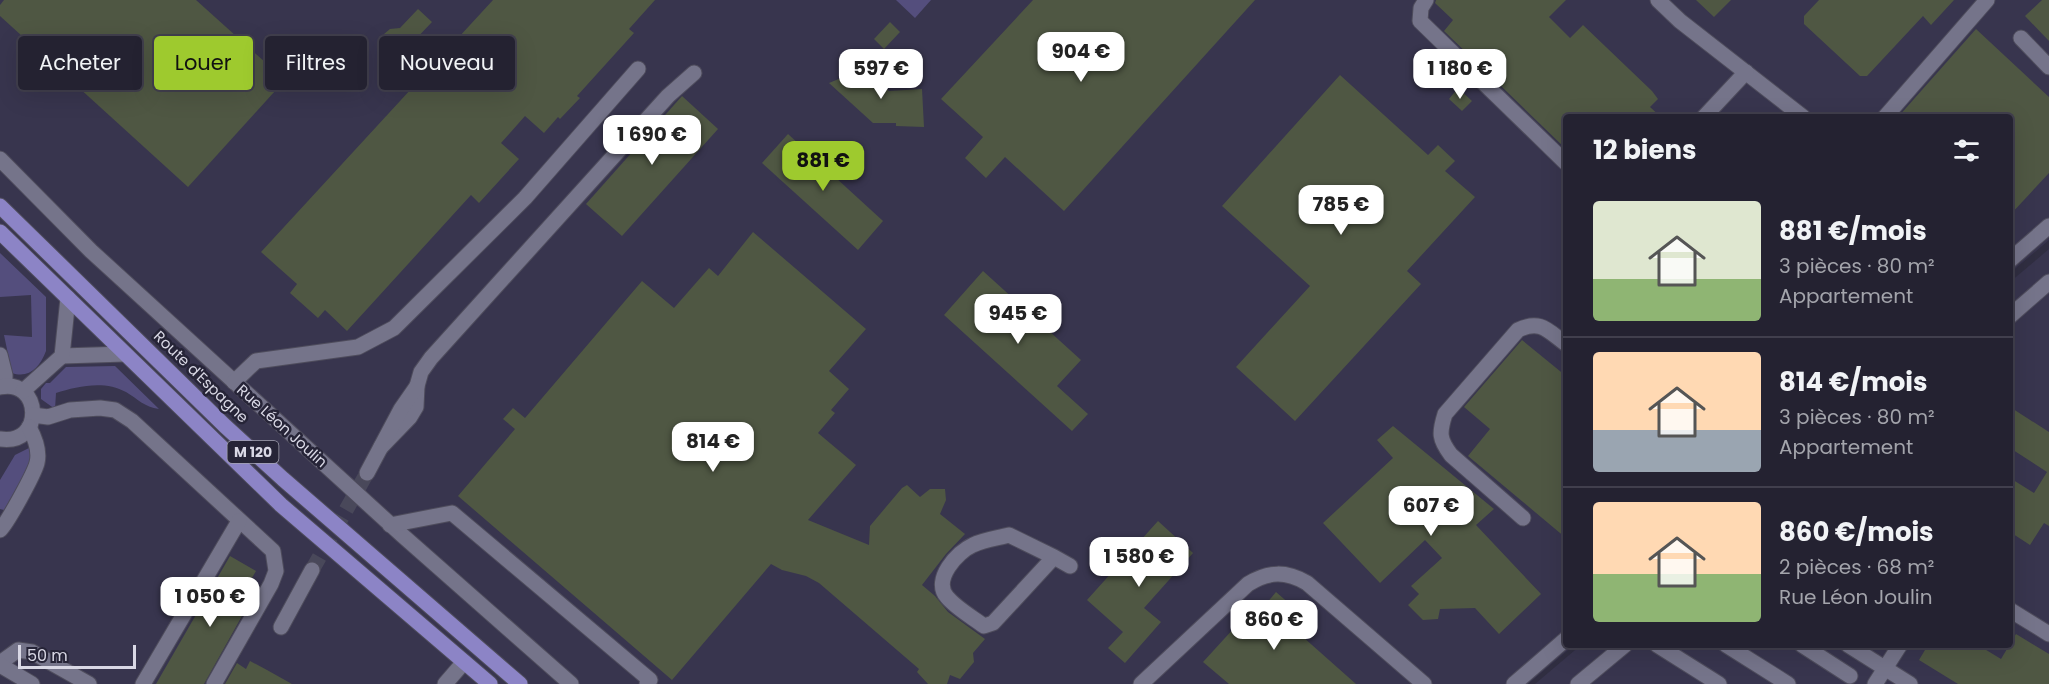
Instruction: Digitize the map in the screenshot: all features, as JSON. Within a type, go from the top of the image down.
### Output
[{"type":"main road","name":"Route d'Espagne","points":[[0,206],[225,426],[520,684]]},
{"type":"main road","name":"M 120","points":[[0,232],[281,505],[490,684]]},
{"type":"street","points":[[1426,0],[1421,8],[1419,21],[1563,161]]},
{"type":"street","points":[[1658,0],[1680,21],[1799,114]]},
{"type":"street","points":[[1888,114],[1983,1]]},
{"type":"street","points":[[2021,38],[2049,68]]},
{"type":"street","points":[[234,382],[256,361],[358,347],[394,328],[525,198],[638,69]]},
{"type":"street","points":[[1707,114],[1746,72]]},
{"type":"street","points":[[367,474],[381,447],[410,417],[416,407],[417,386],[421,372],[431,358],[668,96],[694,73]]},
{"type":"street","name":"Rue Léon Joulin","points":[[0,159],[91,251],[390,525],[572,684]]},
{"type":"street","points":[[2013,257],[2049,226]]},
{"type":"street","points":[[2013,313],[2049,282]]},
{"type":"street","points":[[62,356],[68,298]]},
{"type":"street","points":[[1522,518],[1450,455],[1442,443],[1440,429],[1444,414],[1518,330],[1527,326],[1542,326],[1563,342]]},
{"type":"street","points":[[22,391],[62,356],[125,354]]},
{"type":"street","points":[[0,355],[5,375],[2,387],[14,387],[22,391],[31,402],[31,421],[37,440],[37,463],[5,525],[0,530]]},
{"type":"street","points":[[0,439],[16,438],[31,421],[70,410],[100,408],[115,410],[132,421],[273,551],[276,571],[271,584],[214,684]]},
{"type":"street","points":[[390,525],[452,513],[650,680],[647,684]]},
{"type":"street","points":[[143,684],[239,521]]},
{"type":"street","points":[[1054,557],[993,623],[984,626],[946,596],[942,588],[943,574],[955,559],[972,545],[1009,535],[1054,557],[1070,566]]},
{"type":"street","points":[[281,627],[312,570]]},
{"type":"street","points":[[1141,684],[1248,584],[1261,576],[1270,574],[1294,576],[1307,583],[1424,684]]},
{"type":"street","points":[[2013,612],[2049,634]]},
{"type":"street","points":[[1514,684],[1563,642]]},
{"type":"street","points":[[1578,684],[1621,648]]},
{"type":"street","points":[[1666,648],[1718,684]]},
{"type":"street","points":[[1731,648],[1788,684]]},
{"type":"street","points":[[1806,648],[1848,680],[1864,655]]},
{"type":"street","points":[[1853,648],[1910,684]]},
{"type":"street","points":[[1875,684],[1898,648]]},
{"type":"street","points":[[32,684],[0,664],[18,650],[32,652],[89,684]]},
{"type":"street","points":[[445,684],[464,662]]},
{"type":"shaded area","points":[[0,0],[2049,0],[2049,240],[2013,270],[2013,114],[1563,114],[1563,648],[1570,648],[1528,684],[0,684]]},
{"type":"shaded area","points":[[896,0],[931,0],[915,18]]},
{"type":"shaded area","points":[[2049,249],[2049,684],[1535,684],[1577,648],[2013,648],[2013,279]]},
{"type":"shaded area","points":[[0,253],[46,297],[46,351],[41,362],[29,373],[12,373],[4,335],[32,337],[31,295],[0,297]]},
{"type":"shaded area","points":[[115,366],[159,409],[145,405],[118,388],[100,385],[82,386],[56,393],[55,409],[41,399],[41,389],[66,367]]},
{"type":"shaded area","points":[[31,447],[30,464],[4,510],[0,509],[0,480],[15,455]]},
{"type":"building","points":[[4,0],[196,0],[236,36],[154,36],[154,90],[253,90],[253,51],[265,62],[265,90],[276,90],[188,187],[81,90],[142,90],[142,36],[22,36],[0,16],[0,5]]},
{"type":"building","points":[[493,0],[655,0],[629,29],[634,33],[577,96],[580,98],[560,119],[558,117],[544,133],[525,116],[501,143],[519,159],[479,203],[471,195],[347,331],[325,310],[318,318],[290,293],[297,284],[261,252],[410,90],[515,90],[515,36],[460,36]]},
{"type":"building","points":[[1033,0],[1255,0],[1064,211],[1005,157],[986,178],[965,158],[983,137],[941,99]]},
{"type":"building","points":[[1436,0],[1566,0],[1549,17],[1570,38],[1583,25],[1652,91],[1658,99],[1650,107],[1658,114],[1563,114],[1563,146],[1444,31],[1453,20],[1435,3]]},
{"type":"building","points":[[1696,0],[1731,0],[1714,17]]},
{"type":"building","points":[[1819,0],[1954,0],[1931,25],[1923,16],[1867,76],[1860,76],[1804,24],[1804,16]]},
{"type":"building","points":[[2042,0],[2049,0],[2049,41],[2025,16]]},
{"type":"building","points":[[418,9],[432,22],[419,36],[383,36],[390,29],[400,28]]},
{"type":"building","points":[[890,22],[900,32],[884,49],[874,39]]},
{"type":"building","points":[[1976,29],[2049,97],[2049,173],[2013,212],[2013,114],[1901,114]]},
{"type":"building","points":[[860,66],[889,91],[922,89],[924,127],[873,123],[829,83]]},
{"type":"building","points":[[1340,75],[1428,155],[1438,145],[1455,161],[1445,171],[1475,197],[1407,271],[1421,284],[1295,421],[1236,367],[1310,286],[1222,206]]},
{"type":"building","points":[[1458,88],[1472,101],[1462,111],[1449,99]]},
{"type":"building","points":[[682,96],[718,129],[622,236],[586,204]]},
{"type":"building","points":[[788,134],[883,221],[858,250],[762,163]]},
{"type":"building","points":[[753,232],[866,329],[829,371],[849,389],[831,410],[835,413],[818,433],[856,465],[808,520],[869,545],[870,526],[902,488],[907,485],[920,497],[930,489],[945,489],[946,500],[940,514],[965,534],[922,585],[948,612],[985,639],[973,653],[974,662],[960,679],[950,675],[947,684],[928,684],[917,672],[919,669],[819,583],[771,564],[672,680],[458,496],[515,429],[503,419],[513,408],[525,418],[642,281],[674,308],[709,268],[718,276]]},
{"type":"building","points":[[983,271],[1081,360],[1057,386],[1088,414],[1072,431],[944,315]]},
{"type":"building","points":[[1522,340],[1563,374],[1563,535],[1468,456],[1490,429],[1464,407]]},
{"type":"building","points":[[2013,409],[2049,432],[2049,526],[2044,523],[2030,545],[2013,534],[2013,480],[2034,493],[2047,472],[2013,450]]},
{"type":"building","points":[[1393,426],[1494,509],[1476,525],[1541,594],[1499,634],[1475,608],[1440,609],[1438,619],[1423,620],[1408,605],[1419,594],[1411,586],[1442,558],[1425,540],[1380,583],[1323,523],[1393,458],[1377,440]]},
{"type":"building","points":[[1158,521],[1193,553],[1144,608],[1161,622],[1125,663],[1108,648],[1123,632],[1087,600]]},
{"type":"building","points":[[230,556],[256,571],[239,600],[243,603],[237,613],[242,616],[204,684],[156,684]]},
{"type":"building","points":[[1276,592],[1314,625],[1303,637],[1356,684],[1229,684],[1203,662],[1235,627],[1242,633]]},
{"type":"building","points":[[2016,634],[2049,654],[2049,684],[1958,684],[1919,660],[1926,648],[1983,648],[2001,659],[2008,648],[2013,648],[2013,639]]},
{"type":"building","points":[[250,661],[292,684],[225,684],[237,663],[246,669]]},
{"type":"tunnel","points":[[312,570],[367,473]]}]
